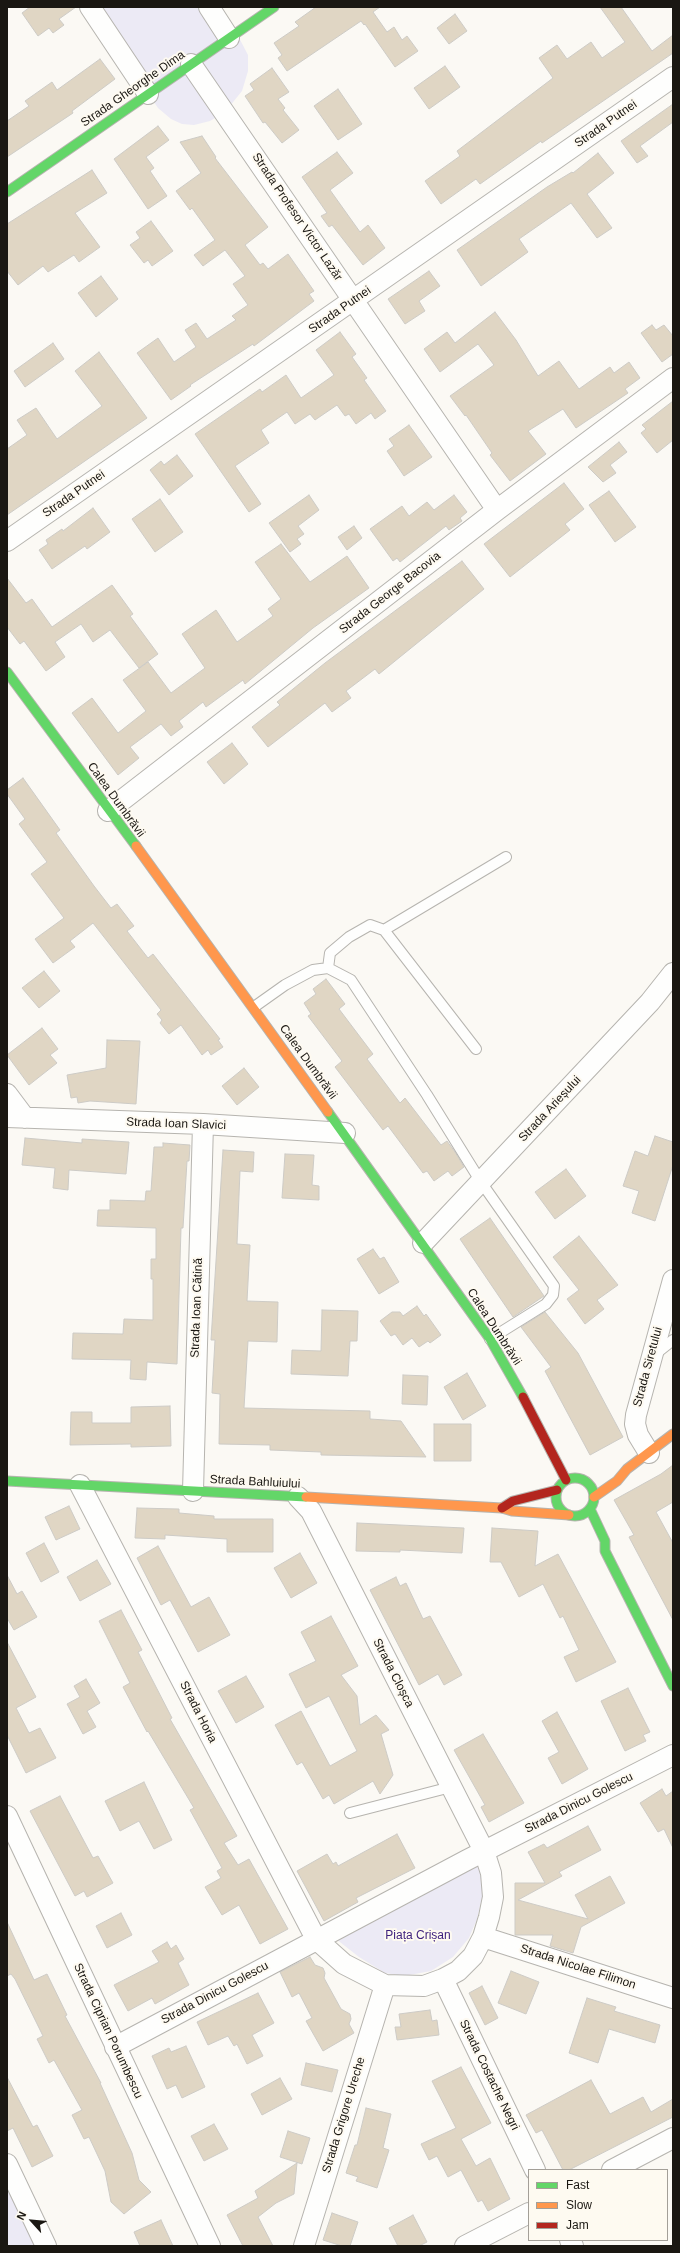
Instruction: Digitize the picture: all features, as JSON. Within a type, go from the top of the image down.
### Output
[{"type":"main road","name":"Strada Gheorghe Dima","points":[[7,192],[274,7]]},
{"type":"main road","name":"Calea Dumbrăvii","points":[[7,672],[254,1007],[490,1339],[513,1378],[566,1480]]},
{"type":"main road","points":[[607,1476],[626,1469],[673,1434]]},
{"type":"main road","points":[[594,1497],[617,1481],[626,1469]]},
{"type":"main road","points":[[576,1478],[593,1483],[594,1497],[590,1509],[574,1518],[563,1512],[556,1502],[557,1490],[566,1480],[576,1478]]},
{"type":"main road","name":"Strada Bahluiului","points":[[7,1481],[502,1508],[512,1511],[574,1518]]},
{"type":"main road","name":"Strada Bahluiului","points":[[502,1508],[513,1502],[557,1490]]},
{"type":"main road","points":[[590,1509],[605,1540],[605,1551],[673,1686]]},
{"type":"main road","points":[[596,1546],[605,1551]]},
{"type":"street","points":[[90,7],[148,94]]},
{"type":"street","points":[[209,7],[229,38]]},
{"type":"street","name":"Strada Profesor Victor Lazăr","points":[[190,64],[354,300],[497,510]]},
{"type":"street","name":"Strada Putnei","points":[[7,541],[673,77]]},
{"type":"street","name":"Strada George Bacovia","points":[[108,811],[497,510],[673,378]]},
{"type":"street","name":"Strada Arieșului","points":[[422,1243],[645,1008],[673,973]]},
{"type":"street","points":[[7,1094],[16,1118]]},
{"type":"street","name":"Strada Ioan Slavici","points":[[16,1118],[203,1124],[345,1133]]},
{"type":"street","name":"Strada Ioan Cătină","points":[[193,1491],[203,1124]]},
{"type":"street","name":"Strada Siretului","points":[[648,1453],[638,1435],[635,1424],[637,1408],[673,1280]]},
{"type":"street","name":"Strada Horia","points":[[80,1485],[316,1939]]},
{"type":"street","name":"Strada Cloșca","points":[[298,1497],[311,1511],[484,1851]]},
{"type":"street","name":"Strada Dinicu Golescu","points":[[484,1851],[673,1755]]},
{"type":"street","name":"Strada Ciprian Porumbescu","points":[[7,1816],[210,2246]]},
{"type":"street","points":[[484,1851],[491,1873],[493,1897],[483,1937],[473,1956],[458,1971],[443,1980],[424,1986],[385,1985],[344,1964],[316,1939],[484,1851]]},
{"type":"street","name":"Strada Nicolae Filimon","points":[[483,1937],[673,1998]]},
{"type":"street","name":"Strada Dinicu Golescu","points":[[115,2047],[316,1939]]},
{"type":"street","name":"Strada Costache Negri","points":[[443,1980],[535,2169]]},
{"type":"street","name":"Strada Grigore Ureche","points":[[304,2246],[385,1985]]},
{"type":"street","points":[[614,2169],[673,2138]]},
{"type":"street","points":[[7,2164],[46,2246]]},
{"type":"street","points":[[465,2246],[528,2214]]},
{"type":"lane","points":[[384,930],[506,857]]},
{"type":"lane","points":[[328,968],[330,953],[349,937],[370,925],[384,930],[476,1049]]},
{"type":"lane","points":[[254,1007],[285,985],[313,970],[328,968],[351,980],[427,1095],[481,1182],[554,1286],[553,1295],[546,1304],[490,1339]]},
{"type":"lane","points":[[650,1359],[673,1340]]},
{"type":"lane","points":[[350,1813],[451,1787]]},
{"type":"green space","points":[[90,7],[209,7],[236,32],[248,55],[248,71],[242,91],[225,112],[210,121],[194,125],[182,124],[171,119],[158,108]]},
{"type":"green space","name":"Piața Crișan","points":[[479,1860],[483,1893],[477,1919],[469,1938],[453,1957],[431,1971],[404,1976],[385,1973],[359,1957],[336,1939]]},
{"type":"green space","points":[[7,2164],[46,2246],[7,2246]]},
{"type":"building","points":[[30,7],[76,7],[59,19],[64,25],[53,33],[49,28],[38,36],[22,13]]},
{"type":"building","points":[[316,7],[380,7],[373,12],[387,32],[394,27],[402,40],[407,36],[418,51],[395,67],[365,24],[364,25],[361,21],[287,71],[278,58],[282,55],[274,43],[299,26],[295,22]]},
{"type":"building","points":[[600,7],[621,7],[652,51],[673,35],[673,53],[542,143],[541,141],[480,184],[476,179],[441,204],[425,181],[460,156],[457,151],[553,78],[539,58],[557,45],[567,59],[591,42],[602,58],[625,42]]},
{"type":"building","points":[[455,14],[467,31],[449,44],[437,28]]},
{"type":"building","points":[[100,59],[115,79],[72,111],[73,113],[7,157],[7,121],[29,106],[25,101],[52,82],[57,90]]},
{"type":"building","points":[[445,66],[460,87],[429,109],[414,88]]},
{"type":"building","points":[[272,68],[289,92],[278,99],[285,108],[283,110],[299,130],[282,143],[265,122],[263,123],[245,96],[254,90],[250,84]]},
{"type":"building","points":[[338,89],[362,124],[338,140],[314,106]]},
{"type":"building","points":[[673,104],[673,122],[640,146],[648,156],[637,163],[621,141]]},
{"type":"building","points":[[158,126],[169,140],[146,157],[154,168],[150,171],[167,196],[148,209],[114,159]]},
{"type":"building","points":[[202,136],[216,157],[215,158],[268,227],[245,245],[260,265],[263,263],[268,269],[288,254],[314,291],[309,294],[314,301],[254,346],[253,344],[190,385],[191,386],[171,400],[137,353],[158,338],[174,362],[196,347],[185,330],[196,323],[207,339],[236,320],[232,316],[248,305],[233,284],[245,276],[225,250],[203,266],[194,255],[215,240],[192,208],[190,210],[176,191],[201,173],[180,142]]},
{"type":"building","points":[[337,152],[353,173],[330,190],[360,232],[368,225],[385,248],[363,265],[332,225],[329,227],[321,216],[327,213],[302,177]]},
{"type":"building","points":[[598,153],[614,173],[587,194],[612,228],[597,238],[571,203],[519,239],[528,252],[481,286],[457,250],[547,187],[572,172],[573,173]]},
{"type":"building","points":[[92,170],[107,193],[75,213],[100,247],[79,262],[74,255],[48,272],[43,266],[18,285],[7,271],[7,224]]},
{"type":"building","points":[[151,221],[173,251],[152,266],[148,260],[144,263],[130,245],[140,238],[136,232]]},
{"type":"building","points":[[429,271],[440,286],[419,301],[425,311],[405,324],[388,299]]},
{"type":"building","points":[[101,276],[118,299],[96,317],[78,293]]},
{"type":"building","points":[[495,312],[516,340],[538,376],[559,361],[579,389],[610,367],[614,373],[629,362],[640,378],[625,389],[628,393],[576,428],[563,409],[528,431],[546,454],[510,481],[490,455],[492,453],[466,415],[465,416],[450,396],[494,365],[478,344],[440,372],[424,349],[447,332],[455,343]]},
{"type":"building","points":[[652,325],[656,330],[664,325],[673,336],[673,354],[662,362],[641,333]]},
{"type":"building","points":[[340,332],[356,354],[352,357],[367,378],[364,380],[386,411],[375,419],[371,413],[356,424],[349,414],[345,416],[337,405],[315,420],[310,414],[295,424],[287,412],[261,430],[269,443],[235,466],[261,504],[249,512],[195,434],[260,389],[262,392],[286,375],[301,398],[334,375],[316,350]]},
{"type":"building","points":[[53,343],[64,359],[25,387],[14,371]]},
{"type":"building","points":[[99,352],[147,418],[7,515],[7,449],[27,435],[17,420],[36,408],[57,439],[102,406],[75,371]]},
{"type":"building","points":[[673,401],[673,440],[657,453],[641,433],[646,429],[642,425]]},
{"type":"building","points":[[409,425],[432,457],[404,476],[387,451],[394,446],[389,439]]},
{"type":"building","points":[[619,442],[627,452],[610,465],[616,473],[603,482],[588,467]]},
{"type":"building","points":[[177,455],[193,476],[169,495],[150,470],[161,461],[164,465]]},
{"type":"building","points":[[564,483],[584,509],[565,524],[570,530],[510,577],[484,544]]},
{"type":"building","points":[[609,491],[636,527],[615,542],[589,505]]},
{"type":"building","points":[[309,495],[319,510],[298,526],[304,534],[297,539],[301,544],[290,552],[269,523]]},
{"type":"building","points":[[454,495],[467,512],[460,518],[462,521],[449,530],[446,526],[400,562],[397,558],[393,561],[370,529],[402,506],[409,516],[427,502],[434,510]]},
{"type":"building","points":[[160,499],[183,532],[155,552],[132,519]]},
{"type":"building","points":[[93,508],[110,532],[87,549],[85,546],[52,569],[39,550],[48,544],[46,540],[62,529],[63,531]]},
{"type":"building","points":[[354,526],[362,538],[347,550],[338,537]]},
{"type":"building","points":[[281,544],[310,582],[347,556],[369,588],[313,628],[245,684],[243,680],[206,707],[203,702],[179,721],[183,727],[171,736],[161,724],[130,747],[139,758],[118,775],[72,713],[92,698],[118,733],[146,711],[123,680],[148,662],[171,693],[205,668],[182,634],[216,610],[237,642],[273,616],[268,609],[281,599],[255,562]]},
{"type":"building","points":[[462,561],[484,589],[379,674],[375,669],[346,691],[351,698],[332,712],[325,703],[268,747],[252,727],[280,705],[277,702],[325,663]]},
{"type":"building","points":[[7,578],[26,603],[32,599],[52,627],[112,585],[133,614],[130,616],[158,654],[139,668],[110,630],[93,642],[81,624],[55,642],[65,657],[46,671],[24,641],[20,644],[7,627]]},
{"type":"building","points":[[232,743],[248,764],[224,784],[207,762]]},
{"type":"building","points":[[23,778],[60,830],[56,833],[94,886],[111,908],[117,904],[134,926],[127,931],[148,958],[153,954],[220,1039],[218,1040],[223,1047],[211,1055],[208,1050],[202,1055],[181,1025],[169,1034],[160,1023],[162,1020],[157,1014],[161,1010],[93,923],[70,941],[75,947],[53,963],[35,939],[64,918],[31,874],[47,862],[19,824],[25,819],[7,794],[7,790]]},
{"type":"building","points":[[44,971],[60,991],[39,1008],[22,988]]},
{"type":"building","points":[[326,979],[345,1004],[339,1009],[373,1054],[367,1059],[400,1103],[405,1098],[441,1145],[447,1141],[455,1152],[464,1167],[452,1176],[448,1171],[434,1181],[427,1171],[423,1173],[388,1126],[383,1130],[335,1067],[342,1061],[308,1016],[311,1014],[304,1003],[316,994],[313,989]]},
{"type":"building","points":[[42,1028],[58,1049],[50,1055],[57,1063],[29,1085],[7,1055]]},
{"type":"building","points":[[107,1040],[140,1041],[136,1104],[90,1101],[78,1103],[77,1097],[71,1098],[67,1075],[106,1068]]},
{"type":"building","points":[[244,1068],[259,1087],[237,1105],[222,1086]]},
{"type":"building","points":[[655,1136],[673,1142],[673,1165],[655,1221],[632,1213],[639,1191],[623,1186],[635,1151],[648,1156]]},
{"type":"building","points":[[25,1138],[82,1143],[82,1139],[129,1142],[126,1174],[69,1170],[68,1190],[53,1188],[55,1168],[22,1165]]},
{"type":"building","points":[[163,1143],[190,1145],[189,1161],[187,1161],[183,1228],[181,1228],[177,1364],[147,1362],[146,1380],[130,1379],[131,1360],[72,1359],[73,1333],[123,1334],[124,1319],[153,1320],[153,1279],[151,1279],[151,1259],[156,1259],[156,1228],[97,1226],[98,1210],[110,1210],[110,1200],[145,1201],[146,1191],[151,1191],[154,1147],[163,1147]]},
{"type":"building","points":[[223,1150],[254,1152],[253,1172],[240,1171],[237,1244],[250,1245],[247,1301],[278,1302],[277,1342],[248,1341],[244,1408],[370,1411],[370,1419],[401,1421],[426,1457],[321,1455],[321,1452],[270,1450],[270,1445],[219,1444],[220,1394],[212,1393],[215,1340],[211,1340]]},
{"type":"building","points":[[285,1154],[314,1155],[312,1185],[319,1186],[319,1200],[282,1198]]},
{"type":"building","points":[[566,1169],[586,1196],[555,1219],[535,1192]]},
{"type":"building","points":[[490,1218],[544,1296],[513,1317],[460,1239]]},
{"type":"building","points":[[579,1236],[618,1285],[597,1300],[604,1309],[585,1324],[567,1299],[579,1290],[553,1257]]},
{"type":"building","points":[[373,1249],[380,1259],[384,1257],[399,1282],[379,1294],[357,1259]]},
{"type":"building","points":[[417,1306],[424,1316],[426,1314],[441,1335],[430,1343],[428,1341],[419,1347],[412,1338],[403,1345],[395,1334],[391,1336],[380,1321],[392,1312],[400,1312],[403,1316]]},
{"type":"building","points":[[322,1310],[358,1311],[357,1341],[350,1341],[348,1376],[291,1374],[292,1350],[321,1351]]},
{"type":"building","points":[[545,1312],[578,1353],[623,1437],[590,1455],[545,1371],[551,1367],[521,1327]]},
{"type":"building","points":[[467,1373],[486,1406],[463,1420],[444,1387]]},
{"type":"building","points":[[403,1375],[428,1376],[427,1405],[402,1404]]},
{"type":"building","points":[[170,1406],[171,1446],[131,1447],[131,1444],[70,1445],[71,1412],[92,1412],[92,1423],[131,1423],[131,1407]]},
{"type":"building","points":[[434,1424],[471,1424],[471,1461],[434,1461]]},
{"type":"building","points":[[673,1465],[673,1502],[656,1512],[673,1543],[673,1620],[629,1537],[634,1535],[614,1500],[661,1474]]},
{"type":"building","points":[[69,1506],[80,1529],[56,1540],[45,1517]]},
{"type":"building","points":[[137,1508],[179,1509],[179,1513],[214,1516],[214,1519],[273,1519],[273,1552],[227,1552],[227,1539],[165,1535],[165,1539],[135,1538]]},
{"type":"building","points":[[357,1523],[464,1528],[462,1553],[400,1550],[400,1552],[356,1551]]},
{"type":"building","points":[[492,1528],[538,1531],[535,1566],[558,1554],[616,1662],[576,1682],[564,1657],[579,1650],[563,1616],[560,1618],[543,1584],[519,1597],[501,1562],[490,1562]]},
{"type":"building","points":[[44,1543],[59,1572],[41,1582],[26,1553]]},
{"type":"building","points":[[158,1546],[191,1607],[209,1597],[230,1635],[198,1652],[170,1600],[161,1605],[137,1558]]},
{"type":"building","points":[[300,1553],[317,1583],[291,1598],[274,1568]]},
{"type":"building","points":[[97,1560],[111,1584],[80,1601],[67,1577]]},
{"type":"building","points":[[7,1575],[17,1594],[22,1591],[37,1617],[14,1630],[7,1618]]},
{"type":"building","points":[[396,1577],[400,1586],[406,1583],[423,1619],[430,1616],[462,1675],[444,1685],[438,1674],[419,1685],[370,1590]]},
{"type":"building","points":[[121,1610],[142,1650],[138,1652],[172,1718],[170,1719],[237,1836],[224,1843],[238,1865],[249,1859],[288,1929],[260,1944],[239,1905],[222,1915],[205,1887],[221,1878],[217,1871],[222,1868],[190,1810],[194,1808],[148,1731],[147,1732],[123,1687],[130,1683],[99,1621]]},
{"type":"building","points":[[331,1616],[358,1666],[341,1675],[357,1696],[360,1725],[376,1715],[389,1730],[381,1734],[393,1775],[380,1794],[373,1781],[334,1804],[329,1795],[323,1799],[302,1762],[297,1765],[275,1725],[301,1711],[330,1766],[357,1751],[329,1696],[306,1708],[289,1674],[316,1661],[301,1632]]},
{"type":"building","points":[[7,1642],[36,1697],[16,1708],[29,1733],[40,1728],[56,1758],[26,1773],[7,1735]]},
{"type":"building","points":[[246,1676],[264,1707],[236,1723],[218,1691]]},
{"type":"building","points":[[86,1679],[100,1703],[87,1711],[96,1727],[83,1734],[67,1704],[80,1697],[74,1686]]},
{"type":"building","points":[[628,1688],[650,1732],[643,1735],[646,1741],[625,1751],[601,1701]]},
{"type":"building","points":[[557,1712],[588,1769],[562,1784],[548,1758],[559,1752],[542,1721]]},
{"type":"building","points":[[483,1734],[524,1803],[489,1822],[481,1807],[485,1805],[454,1750]]},
{"type":"building","points":[[144,1782],[172,1840],[154,1849],[139,1821],[120,1831],[105,1801]]},
{"type":"building","points":[[662,1789],[666,1796],[673,1791],[673,1848],[664,1829],[658,1832],[640,1803]]},
{"type":"building","points":[[60,1796],[93,1858],[98,1856],[113,1883],[87,1897],[84,1891],[75,1896],[30,1811]]},
{"type":"building","points":[[588,1826],[601,1850],[559,1872],[562,1876],[518,1900],[588,1919],[575,1895],[610,1876],[625,1903],[581,1927],[573,1953],[550,1946],[553,1935],[515,1935],[515,1883],[545,1883],[528,1852],[544,1844],[547,1848]]},
{"type":"building","points":[[397,1834],[415,1868],[356,1898],[358,1902],[324,1921],[297,1871],[327,1854],[333,1864],[336,1862],[338,1866]]},
{"type":"building","points":[[121,1913],[132,1935],[107,1948],[96,1926]]},
{"type":"building","points":[[7,1922],[34,1980],[47,1974],[67,2015],[65,2016],[101,2083],[132,2153],[139,2180],[151,2192],[124,2214],[111,2202],[105,2171],[89,2137],[84,2139],[72,2115],[82,2110],[54,2060],[49,2063],[37,2039],[43,2036],[15,1979],[11,1974],[7,1976]]},
{"type":"building","points":[[167,1942],[171,1949],[176,1945],[184,1959],[178,1963],[189,1985],[155,2004],[152,1998],[128,2011],[114,1985],[159,1962],[152,1951]]},
{"type":"building","points":[[310,1957],[315,1965],[323,1968],[325,1973],[324,1978],[341,2009],[350,2014],[351,2019],[349,2024],[354,2033],[323,2051],[306,2021],[312,2018],[299,1993],[292,1997],[280,1972]]},
{"type":"building","points":[[511,1971],[539,1982],[526,2014],[498,2003]]},
{"type":"building","points":[[482,1986],[498,2018],[485,2025],[469,1993]]},
{"type":"building","points":[[258,1993],[274,2023],[252,2035],[263,2056],[247,2064],[237,2044],[234,2046],[228,2036],[208,2045],[197,2022]]},
{"type":"building","points":[[587,1998],[616,2007],[614,2011],[660,2025],[655,2043],[609,2029],[598,2063],[569,2053]]},
{"type":"building","points":[[430,2010],[432,2021],[437,2020],[439,2035],[397,2040],[395,2027],[401,2027],[399,2014]]},
{"type":"building","points":[[186,2046],[205,2087],[182,2098],[176,2085],[167,2089],[152,2056],[169,2048],[171,2052]]},
{"type":"building","points":[[306,2063],[338,2070],[332,2092],[301,2085]]},
{"type":"building","points":[[461,2067],[491,2123],[461,2139],[476,2166],[490,2158],[510,2199],[488,2211],[482,2200],[478,2202],[461,2170],[448,2177],[437,2156],[429,2160],[421,2144],[456,2128],[432,2081]]},
{"type":"building","points":[[7,2077],[33,2127],[37,2125],[53,2156],[32,2167],[13,2128],[7,2131]]},
{"type":"building","points":[[280,2078],[292,2099],[262,2115],[251,2094]]},
{"type":"building","points":[[591,2080],[610,2114],[643,2097],[651,2112],[673,2099],[673,2117],[571,2169],[562,2169],[542,2130],[536,2133],[526,2115]]},
{"type":"building","points":[[366,2108],[391,2114],[383,2148],[389,2150],[377,2188],[356,2181],[358,2177],[346,2173],[355,2145],[357,2145]]},
{"type":"building","points":[[214,2124],[228,2149],[204,2161],[191,2136]]},
{"type":"building","points":[[288,2131],[310,2138],[302,2164],[280,2157]]},
{"type":"building","points":[[297,2163],[294,2194],[276,2203],[258,2217],[273,2246],[243,2246],[227,2215],[258,2198],[255,2191]]},
{"type":"building","points":[[332,2213],[358,2222],[350,2246],[342,2246],[323,2240]]},
{"type":"building","points":[[413,2215],[427,2242],[419,2246],[398,2246],[389,2228]]},
{"type":"building","points":[[161,2220],[173,2246],[140,2246],[134,2232]]},
{"type":"traffic: fast","points":[[7,192],[274,7]]},
{"type":"traffic: fast","points":[[7,672],[136,846]]},
{"type":"traffic: fast","points":[[328,1112],[490,1339],[523,1397]]},
{"type":"traffic: fast","points":[[575,1478],[585,1481],[591,1487],[594,1497],[591,1507],[585,1513],[575,1516],[565,1513],[559,1507],[556,1497],[559,1487],[565,1481],[575,1478]]},
{"type":"traffic: fast","points":[[7,1481],[306,1497]]},
{"type":"traffic: fast","points":[[590,1509],[605,1541],[605,1551],[673,1686]]},
{"type":"traffic: slow","points":[[136,846],[328,1112]]},
{"type":"traffic: slow","points":[[594,1497],[617,1481],[627,1469],[673,1434]]},
{"type":"traffic: slow","points":[[306,1497],[502,1508],[512,1511],[569,1515]]},
{"type":"traffic: jam","points":[[523,1397],[566,1480]]},
{"type":"traffic: jam","points":[[502,1508],[513,1501],[557,1490]]}]
